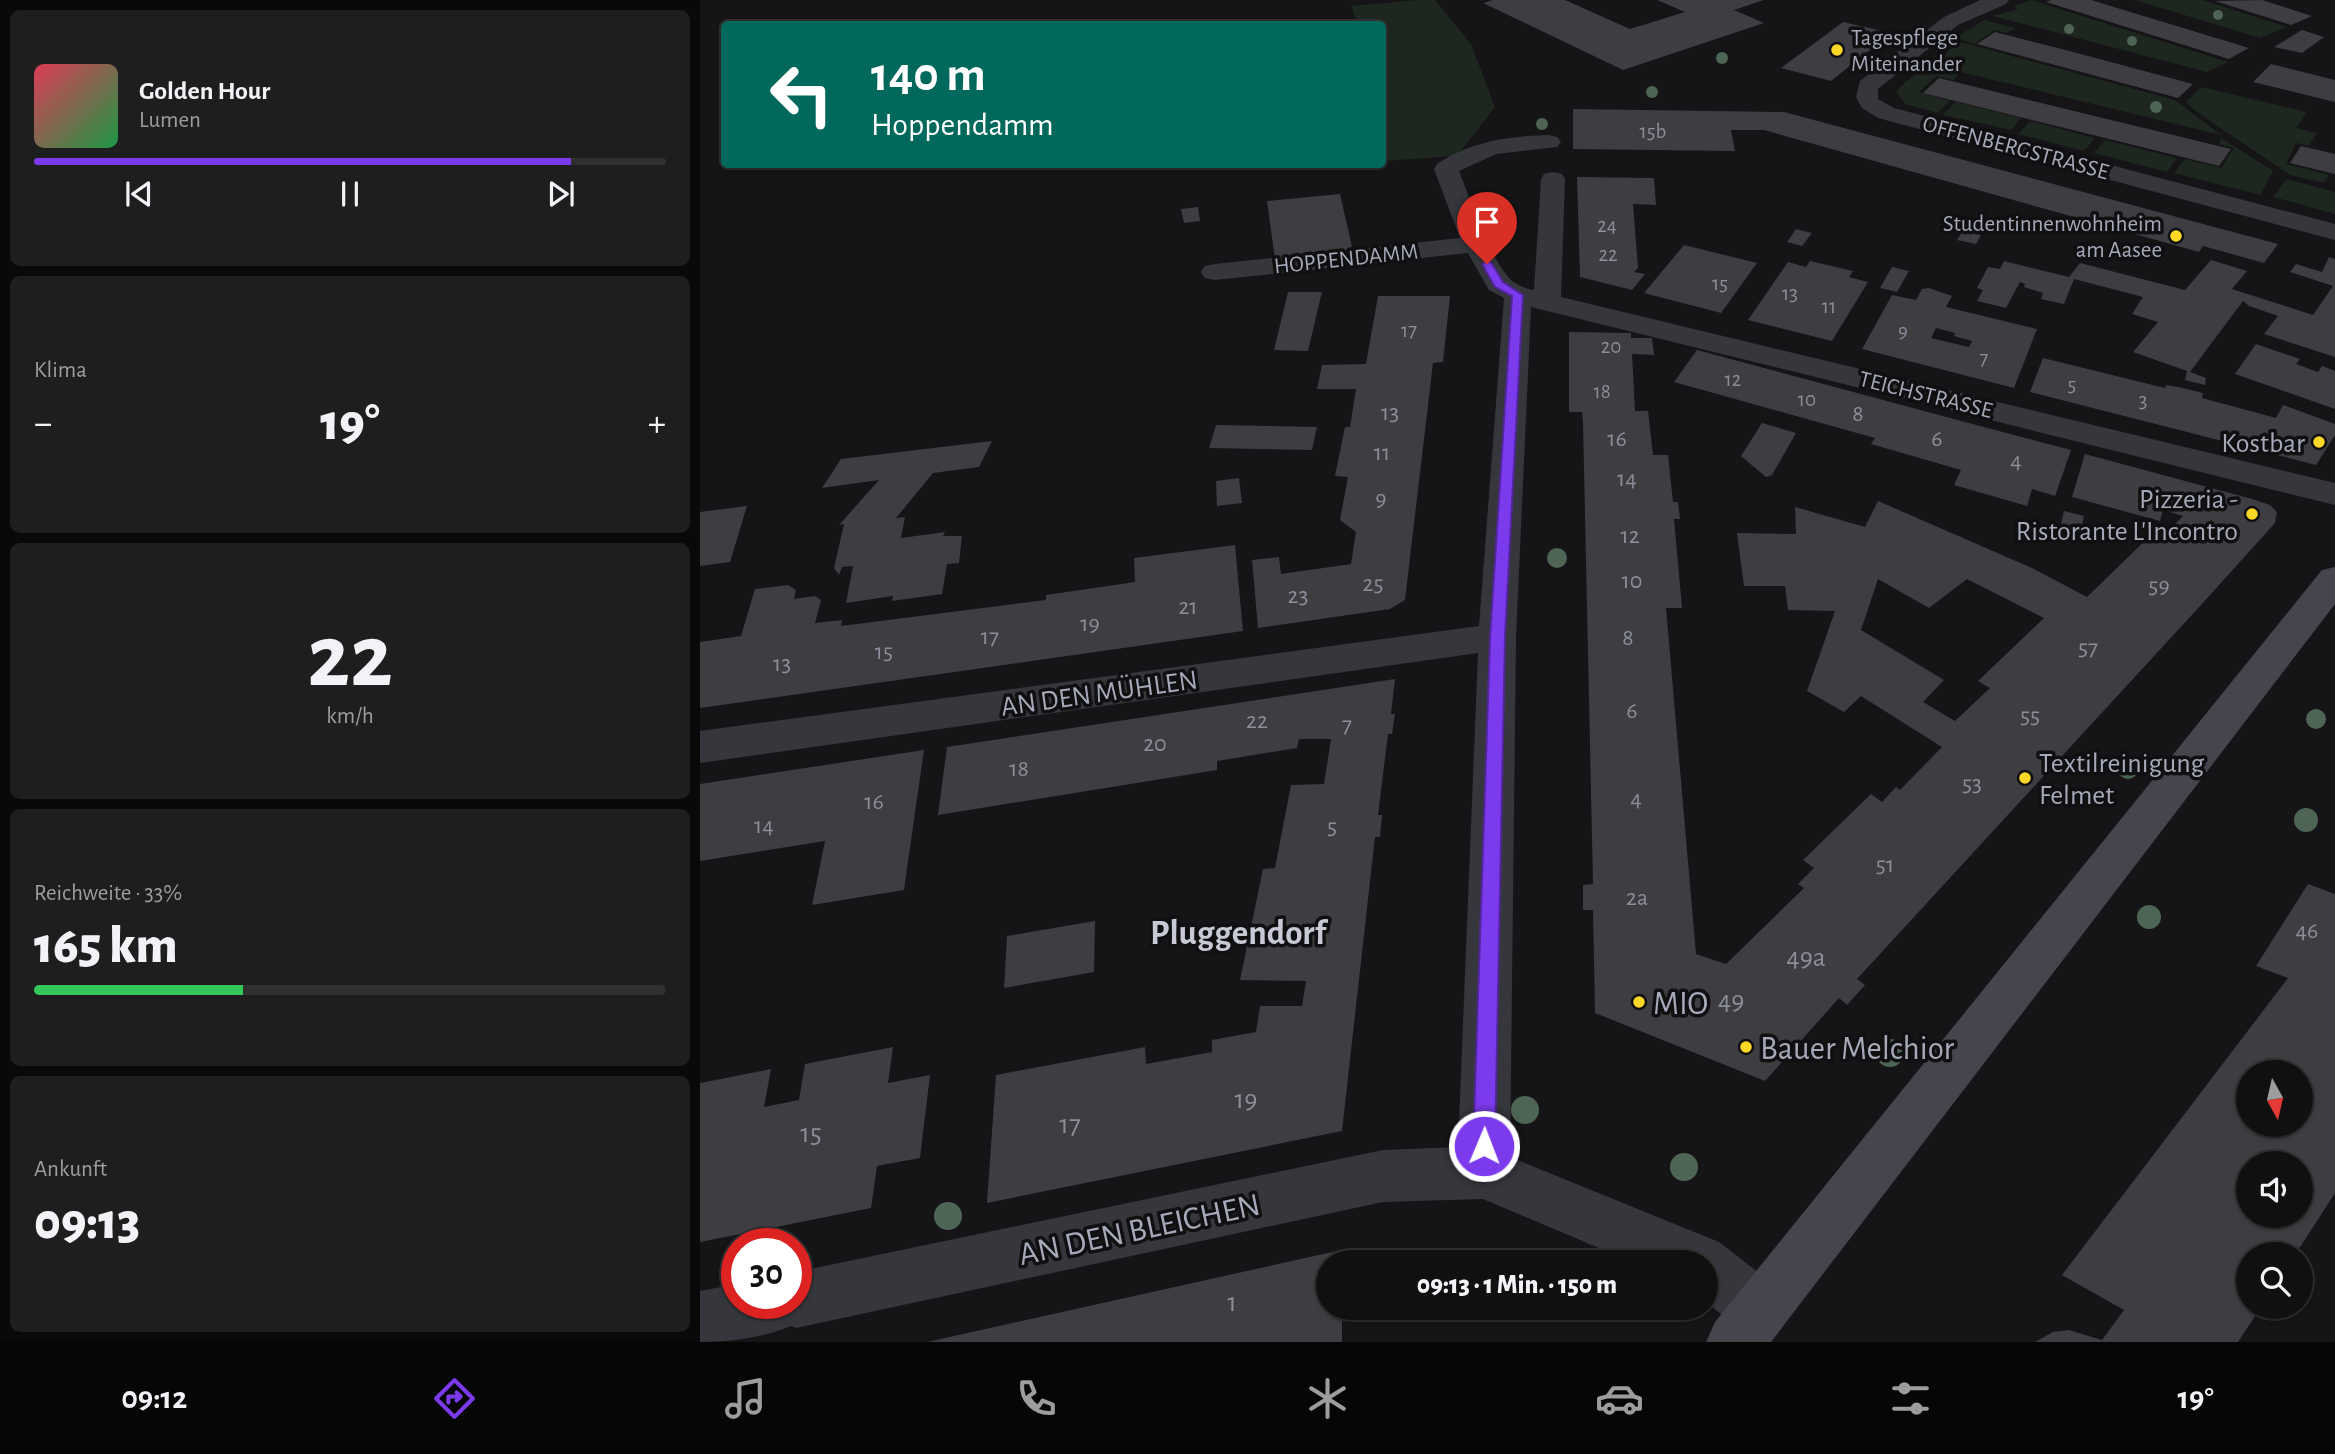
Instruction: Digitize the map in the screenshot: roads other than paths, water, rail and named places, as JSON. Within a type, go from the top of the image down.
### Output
[{"type":"street","name":"OFFENBERGSTRASSE","points":[[1999,0],[1967,11],[1947,22],[1938,33],[1868,86],[1865,97],[1868,102],[1886,113],[2335,232]]},
{"type":"street","points":[[1532,298],[1499,284],[1476,244],[1447,169],[1476,152],[1519,143],[1549,142]]},
{"type":"street","points":[[1553,179],[1532,298],[1497,637],[1483,1173],[1670,1250]]},
{"type":"street","name":"HOPPENDAMM","points":[[1215,272],[1476,244]]},
{"type":"street","name":"TEICHSTRASSE","points":[[1532,298],[2335,495]]},
{"type":"street","points":[[1718,1284],[1748,1326],[2335,579]]},
{"type":"street","name":"AN DEN MÜHLEN","points":[[700,747],[1497,637]]},
{"type":"street","name":"AN DEN BLEICHEN","points":[[812,1297],[1383,1177],[1483,1173]]},
{"type":"street","points":[[700,1320],[721,1316]]},
{"type":"place","name":"Tagespflege Miteinander","points":[[1837,50]]},
{"type":"place","name":"Studentinnenwohnheim am Aasee","points":[[2176,236]]},
{"type":"place","name":"Kostbar","points":[[2319,442]]},
{"type":"place","name":"Pizzeria - Ristorante L'Incontro","points":[[2252,514]]},
{"type":"place","name":"Textilreinigung Felmet","points":[[2025,778]]},
{"type":"place","name":"MIO","points":[[1639,1002]]},
{"type":"place","name":"Bauer Melchior","points":[[1746,1047]]},
{"type":"district","name":"Pluggendorf","points":[[1238,932]]}]
